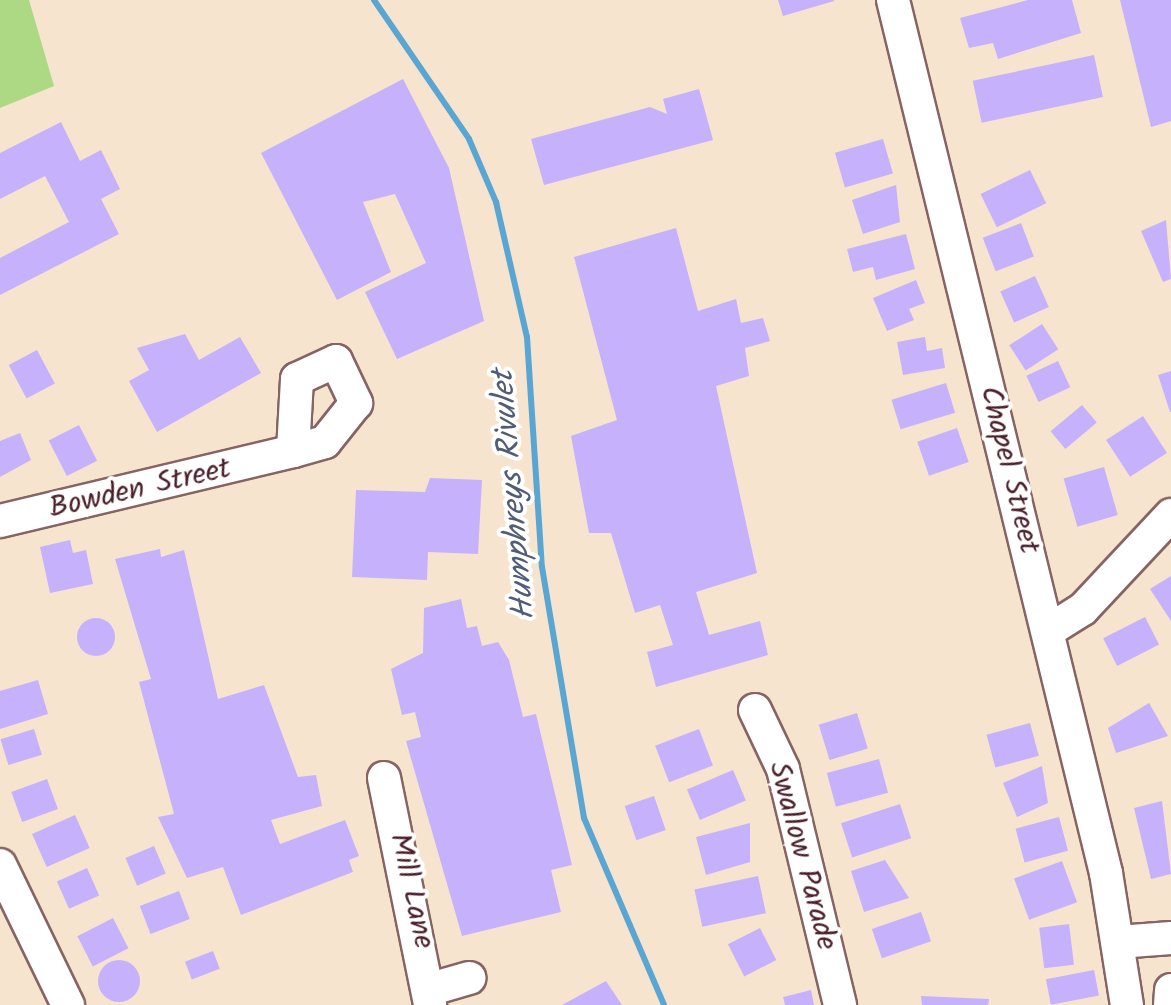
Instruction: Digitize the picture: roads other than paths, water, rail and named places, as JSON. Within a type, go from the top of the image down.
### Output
[{"type":"street","name":"Chapel Street","points":[[893,0],[1048,631],[1118,942],[1126,998]]},
{"type":"street","name":"Bowden Street","points":[[0,522],[286,453]]},
{"type":"street","points":[[1048,631],[1083,608],[1171,515]]},
{"type":"street","name":"Swallow Parade","points":[[755,710],[783,769],[840,1005]]},
{"type":"street","name":"Mill Lane","points":[[384,778],[406,921],[424,987]]},
{"type":"street","points":[[0,864],[68,1005]]},
{"type":"street","points":[[1118,942],[1171,938]]},
{"type":"street","points":[[424,987],[469,978]]},
{"type":"street","points":[[1170,1005],[1171,990]]},
{"type":"waterway","name":"Humphreys Rivulet","points":[[374,0],[469,139],[496,202],[527,337],[542,567],[584,818],[664,1005]]}]
